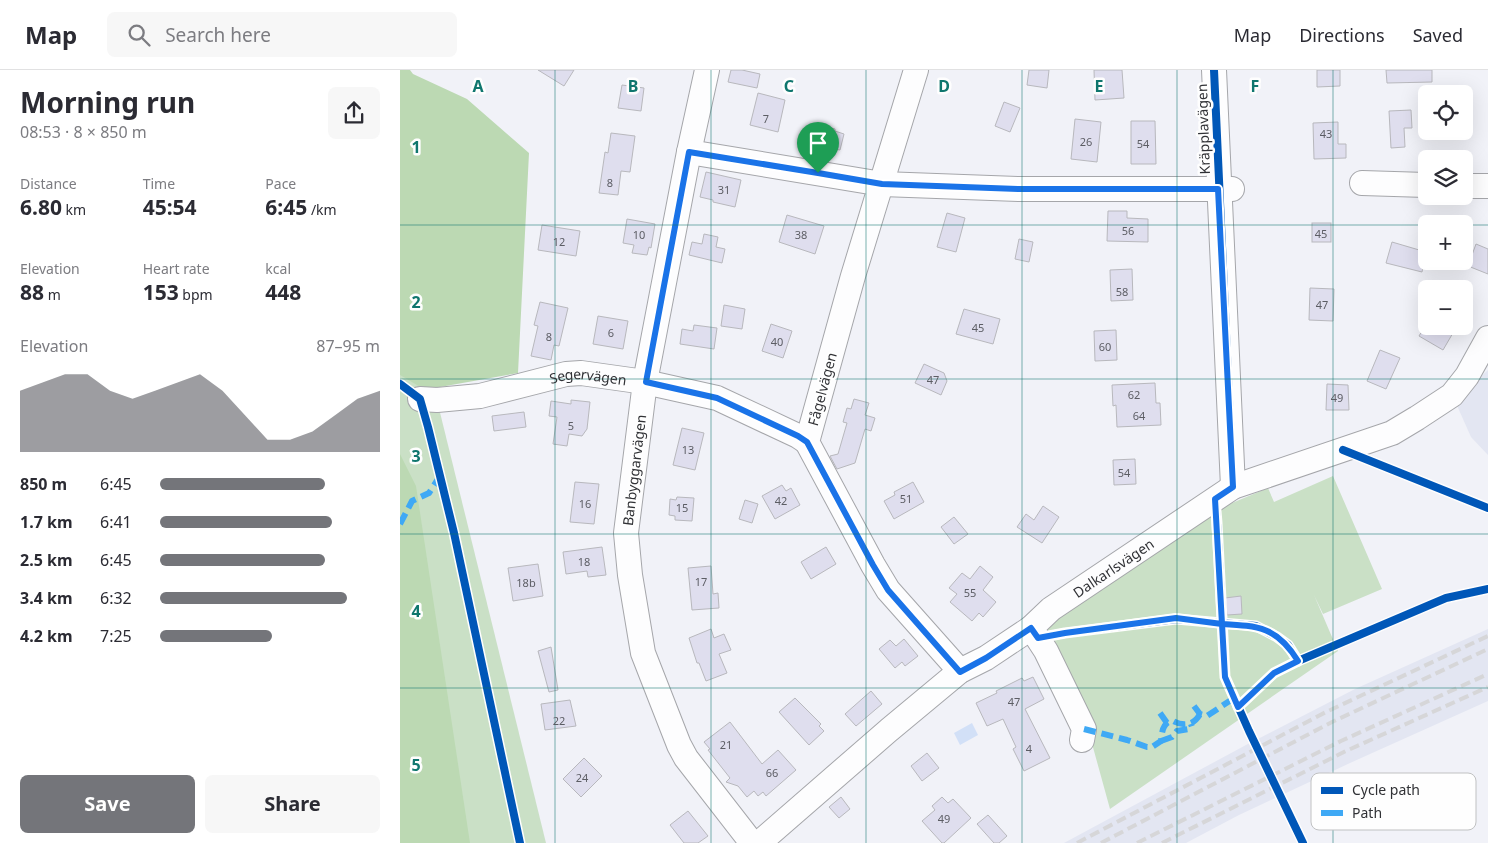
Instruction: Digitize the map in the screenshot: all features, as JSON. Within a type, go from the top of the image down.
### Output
[{"type":"street","name":"Banbyggarvägen","points":[[707,70],[689,152],[646,382],[626,533],[630,575],[643,653],[679,745],[686,758],[752,843]]},
{"type":"street","name":"Fågelvägen","points":[[916,70],[853,276],[807,442],[888,590],[960,672]]},
{"type":"street","name":"Kräpplavägen","points":[[1214,70],[1225,189],[1233,487]]},
{"type":"street","points":[[689,152],[882,184],[1019,189],[1225,189]]},
{"type":"street","points":[[1362,183],[1418,185]]},
{"type":"street","points":[[1473,186],[1488,186]]},
{"type":"street","name":"Dalkarlsvägen","points":[[759,843],[889,730],[960,672],[986,658],[1031,628],[1051,609],[1233,487],[1392,433],[1452,395],[1467,376],[1488,338]]},
{"type":"street","name":"Segervägen","points":[[420,399],[437,400],[480,396],[566,374],[581,373],[646,382],[717,398],[807,442]]},
{"type":"street","points":[[1031,628],[1046,651],[1084,729],[1082,740]]},
{"type":"shaded area","points":[[1488,370],[1488,455],[1471,437],[1455,401]]},
{"type":"shaded area","points":[[1488,629],[1488,701],[1329,773],[1311,773],[1311,781],[1239,815],[1186,843],[1064,843],[1246,745],[1355,689]]},
{"type":"green space","points":[[400,70],[410,70],[413,74],[467,99],[529,153],[518,373],[440,387],[422,388],[400,375]]},
{"type":"green space","points":[[400,250],[546,843],[400,843]]},
{"type":"green space","points":[[400,454],[416,486],[470,843],[400,843]]},
{"type":"green space","points":[[1333,476],[1382,589],[1323,614],[1314,595],[1338,651],[1110,809],[1091,740],[1041,626],[1213,511],[1268,488],[1274,502]]},
{"type":"water","points":[[972,723],[978,735],[960,745],[954,733]]},
{"type":"building","points":[[538,70],[574,70],[564,86]]},
{"type":"building","points":[[731,70],[742,70],[760,74],[757,88],[728,82]]},
{"type":"building","points":[[1029,70],[1049,70],[1047,88],[1027,85]]},
{"type":"building","points":[[1094,70],[1122,70],[1124,98],[1095,100]]},
{"type":"building","points":[[1317,70],[1340,70],[1340,86],[1317,87]]},
{"type":"building","points":[[1386,70],[1432,70],[1432,82],[1387,83]]},
{"type":"building","points":[[622,85],[644,88],[641,111],[618,108]]},
{"type":"building","points":[[758,93],[785,100],[778,132],[750,125]]},
{"type":"building","points":[[1004,102],[1020,108],[1010,132],[995,126]]},
{"type":"building","points":[[1411,110],[1412,128],[1404,128],[1405,147],[1391,148],[1389,111]]},
{"type":"building","points":[[1075,119],[1101,122],[1097,162],[1071,159]]},
{"type":"building","points":[[1131,121],[1155,121],[1156,164],[1131,164]]},
{"type":"building","points":[[1338,122],[1338,144],[1346,144],[1346,158],[1314,159],[1313,123]]},
{"type":"building","points":[[820,125],[835,129],[835,131],[844,134],[840,150],[830,148],[829,151],[814,147]]},
{"type":"building","points":[[611,133],[635,136],[630,172],[621,171],[618,195],[599,193],[605,152],[608,153]]},
{"type":"building","points":[[706,172],[741,180],[735,207],[700,197]]},
{"type":"building","points":[[1108,211],[1127,211],[1127,218],[1148,219],[1148,242],[1107,241]]},
{"type":"building","points":[[947,213],[965,218],[956,252],[937,247]]},
{"type":"building","points":[[787,215],[824,226],[815,254],[779,242]]},
{"type":"building","points":[[627,219],[655,224],[651,248],[649,247],[647,255],[632,253],[634,245],[623,243]]},
{"type":"building","points":[[1312,223],[1331,223],[1331,242],[1312,242]]},
{"type":"building","points":[[542,225],[580,231],[576,256],[538,250]]},
{"type":"building","points":[[704,234],[718,237],[716,247],[725,249],[722,263],[689,255],[692,242],[702,244]]},
{"type":"building","points":[[1019,239],[1033,242],[1029,262],[1015,259]]},
{"type":"building","points":[[1392,242],[1418,250],[1418,270],[1422,270],[1422,272],[1386,263]]},
{"type":"building","points":[[1476,244],[1488,249],[1488,274],[1473,268],[1473,252]]},
{"type":"building","points":[[1132,269],[1133,300],[1111,301],[1110,270]]},
{"type":"building","points":[[1310,288],[1334,289],[1333,321],[1309,320]]},
{"type":"building","points":[[540,302],[568,308],[559,346],[554,345],[551,360],[531,356],[538,326],[534,325]]},
{"type":"building","points":[[724,305],[745,309],[742,329],[721,326]]},
{"type":"building","points":[[964,309],[1000,319],[993,344],[956,334]]},
{"type":"building","points":[[598,316],[628,321],[623,349],[593,344]]},
{"type":"building","points":[[771,324],[792,331],[783,358],[762,351]]},
{"type":"building","points":[[694,325],[717,328],[714,349],[680,344],[682,329],[693,331]]},
{"type":"building","points":[[1116,330],[1117,360],[1095,361],[1094,331]]},
{"type":"building","points":[[1420,335],[1452,335],[1443,350]]},
{"type":"building","points":[[1380,350],[1400,358],[1386,389],[1367,381]]},
{"type":"building","points":[[924,364],[944,373],[947,381],[941,395],[915,383]]},
{"type":"building","points":[[1155,383],[1156,403],[1160,403],[1161,425],[1117,427],[1116,405],[1113,406],[1112,385]]},
{"type":"building","points":[[1327,384],[1348,385],[1349,410],[1326,410]]},
{"type":"building","points":[[854,399],[869,403],[865,415],[875,418],[871,431],[865,429],[855,463],[837,469],[830,456],[838,454],[847,423],[843,422],[847,408],[851,409]]},
{"type":"building","points":[[571,400],[590,402],[587,429],[582,436],[569,434],[567,446],[553,444],[557,417],[549,416],[551,401],[571,404]]},
{"type":"building","points":[[524,412],[526,427],[494,431],[492,416]]},
{"type":"building","points":[[682,428],[704,433],[695,470],[673,465]]},
{"type":"building","points":[[1135,459],[1136,484],[1114,485],[1113,460]]},
{"type":"building","points":[[575,482],[599,484],[594,524],[570,522]]},
{"type":"building","points":[[913,482],[924,502],[894,519],[884,501],[895,495],[894,492]]},
{"type":"building","points":[[782,485],[786,491],[791,488],[800,505],[775,519],[762,496]]},
{"type":"building","points":[[677,497],[694,498],[692,521],[675,520],[675,516],[669,515],[670,499],[676,500]]},
{"type":"building","points":[[745,500],[758,504],[752,523],[739,519]]},
{"type":"building","points":[[1043,506],[1059,517],[1042,543],[1017,527],[1026,514],[1034,520]]},
{"type":"building","points":[[954,517],[968,534],[954,544],[941,527]]},
{"type":"building","points":[[602,547],[606,575],[588,577],[587,571],[566,574],[563,552]]},
{"type":"building","points":[[826,547],[836,564],[811,579],[801,562]]},
{"type":"building","points":[[538,564],[543,596],[513,601],[508,568]]},
{"type":"building","points":[[711,566],[713,594],[718,593],[719,608],[692,610],[688,568]]},
{"type":"building","points":[[980,566],[993,577],[983,590],[996,602],[983,617],[979,613],[972,621],[950,602],[957,594],[949,588],[962,573],[970,579]]},
{"type":"building","points":[[1241,596],[1242,614],[1227,615],[1225,598]]},
{"type":"building","points":[[711,629],[714,638],[724,634],[731,650],[719,654],[727,673],[706,681],[699,663],[697,663],[689,638]]},
{"type":"building","points":[[904,639],[918,656],[905,666],[902,662],[895,668],[879,649],[890,640],[896,646]]},
{"type":"building","points":[[551,647],[558,690],[549,692],[538,651]]},
{"type":"building","points":[[1033,677],[1044,699],[1025,709],[1050,758],[1024,771],[1013,749],[1016,747],[1003,719],[987,726],[976,703],[1022,678],[1024,681]]},
{"type":"building","points":[[871,691],[882,704],[856,726],[845,714]]},
{"type":"building","points":[[795,698],[821,724],[819,726],[824,731],[809,745],[779,712]]},
{"type":"building","points":[[570,700],[576,726],[545,730],[541,704]]},
{"type":"building","points":[[730,722],[762,764],[778,750],[796,770],[766,796],[763,792],[758,796],[754,791],[747,797],[738,786],[726,782],[730,778],[704,742]]},
{"type":"building","points":[[927,753],[939,768],[922,781],[911,766]]},
{"type":"building","points":[[584,758],[602,776],[581,797],[563,779]]},
{"type":"building","points":[[841,797],[850,809],[839,818],[829,807]]},
{"type":"building","points":[[942,797],[948,803],[953,799],[971,818],[944,843],[922,821],[935,810],[932,806]]},
{"type":"building","points":[[688,811],[708,836],[698,843],[684,843],[670,825]]},
{"type":"building","points":[[988,815],[1007,836],[999,843],[994,843],[977,824]]},
{"type":"railway","points":[[1077,843],[1326,712],[1488,636]]},
{"type":"railway","points":[[1101,843],[1332,722],[1488,649]]},
{"type":"railway","points":[[1137,843],[1341,741],[1488,674]]},
{"type":"railway","points":[[1162,843],[1346,751],[1488,687]]},
{"type":"marked path","points":[[400,524],[412,501],[429,493],[440,476]]},
{"type":"marked path","points":[[1194,706],[1200,714],[1207,716],[1234,698]]},
{"type":"marked path","points":[[1160,713],[1167,723]]},
{"type":"marked path","points":[[1084,729],[1152,747],[1161,741],[1167,723],[1173,721],[1181,724],[1192,723],[1200,714]]},
{"type":"marked path","points":[[1161,741],[1172,737],[1177,731],[1189,729],[1192,727],[1191,724]]},
{"type":"cycle path","points":[[1214,70],[1233,487],[1215,499],[1225,677],[1303,843]]},
{"type":"cycle path","points":[[400,384],[420,399],[428,427],[454,533],[520,843]]},
{"type":"cycle path","points":[[1343,450],[1488,508]]},
{"type":"cycle path","points":[[1238,707],[1274,673],[1298,661],[1446,598],[1488,589]]},
{"type":"cycle path","points":[[1038,638],[1176,619],[1256,626],[1288,645],[1298,661]]},
{"type":"route","points":[[818,173],[689,152],[646,382],[717,398],[807,442],[888,590],[960,672],[986,658],[1031,628],[1038,638],[1176,618],[1222,624],[1225,677],[1238,707],[1274,673],[1298,661],[1288,645],[1277,636],[1256,626],[1222,624],[1215,499],[1233,487],[1218,189],[1019,189],[882,184],[818,173]]}]
